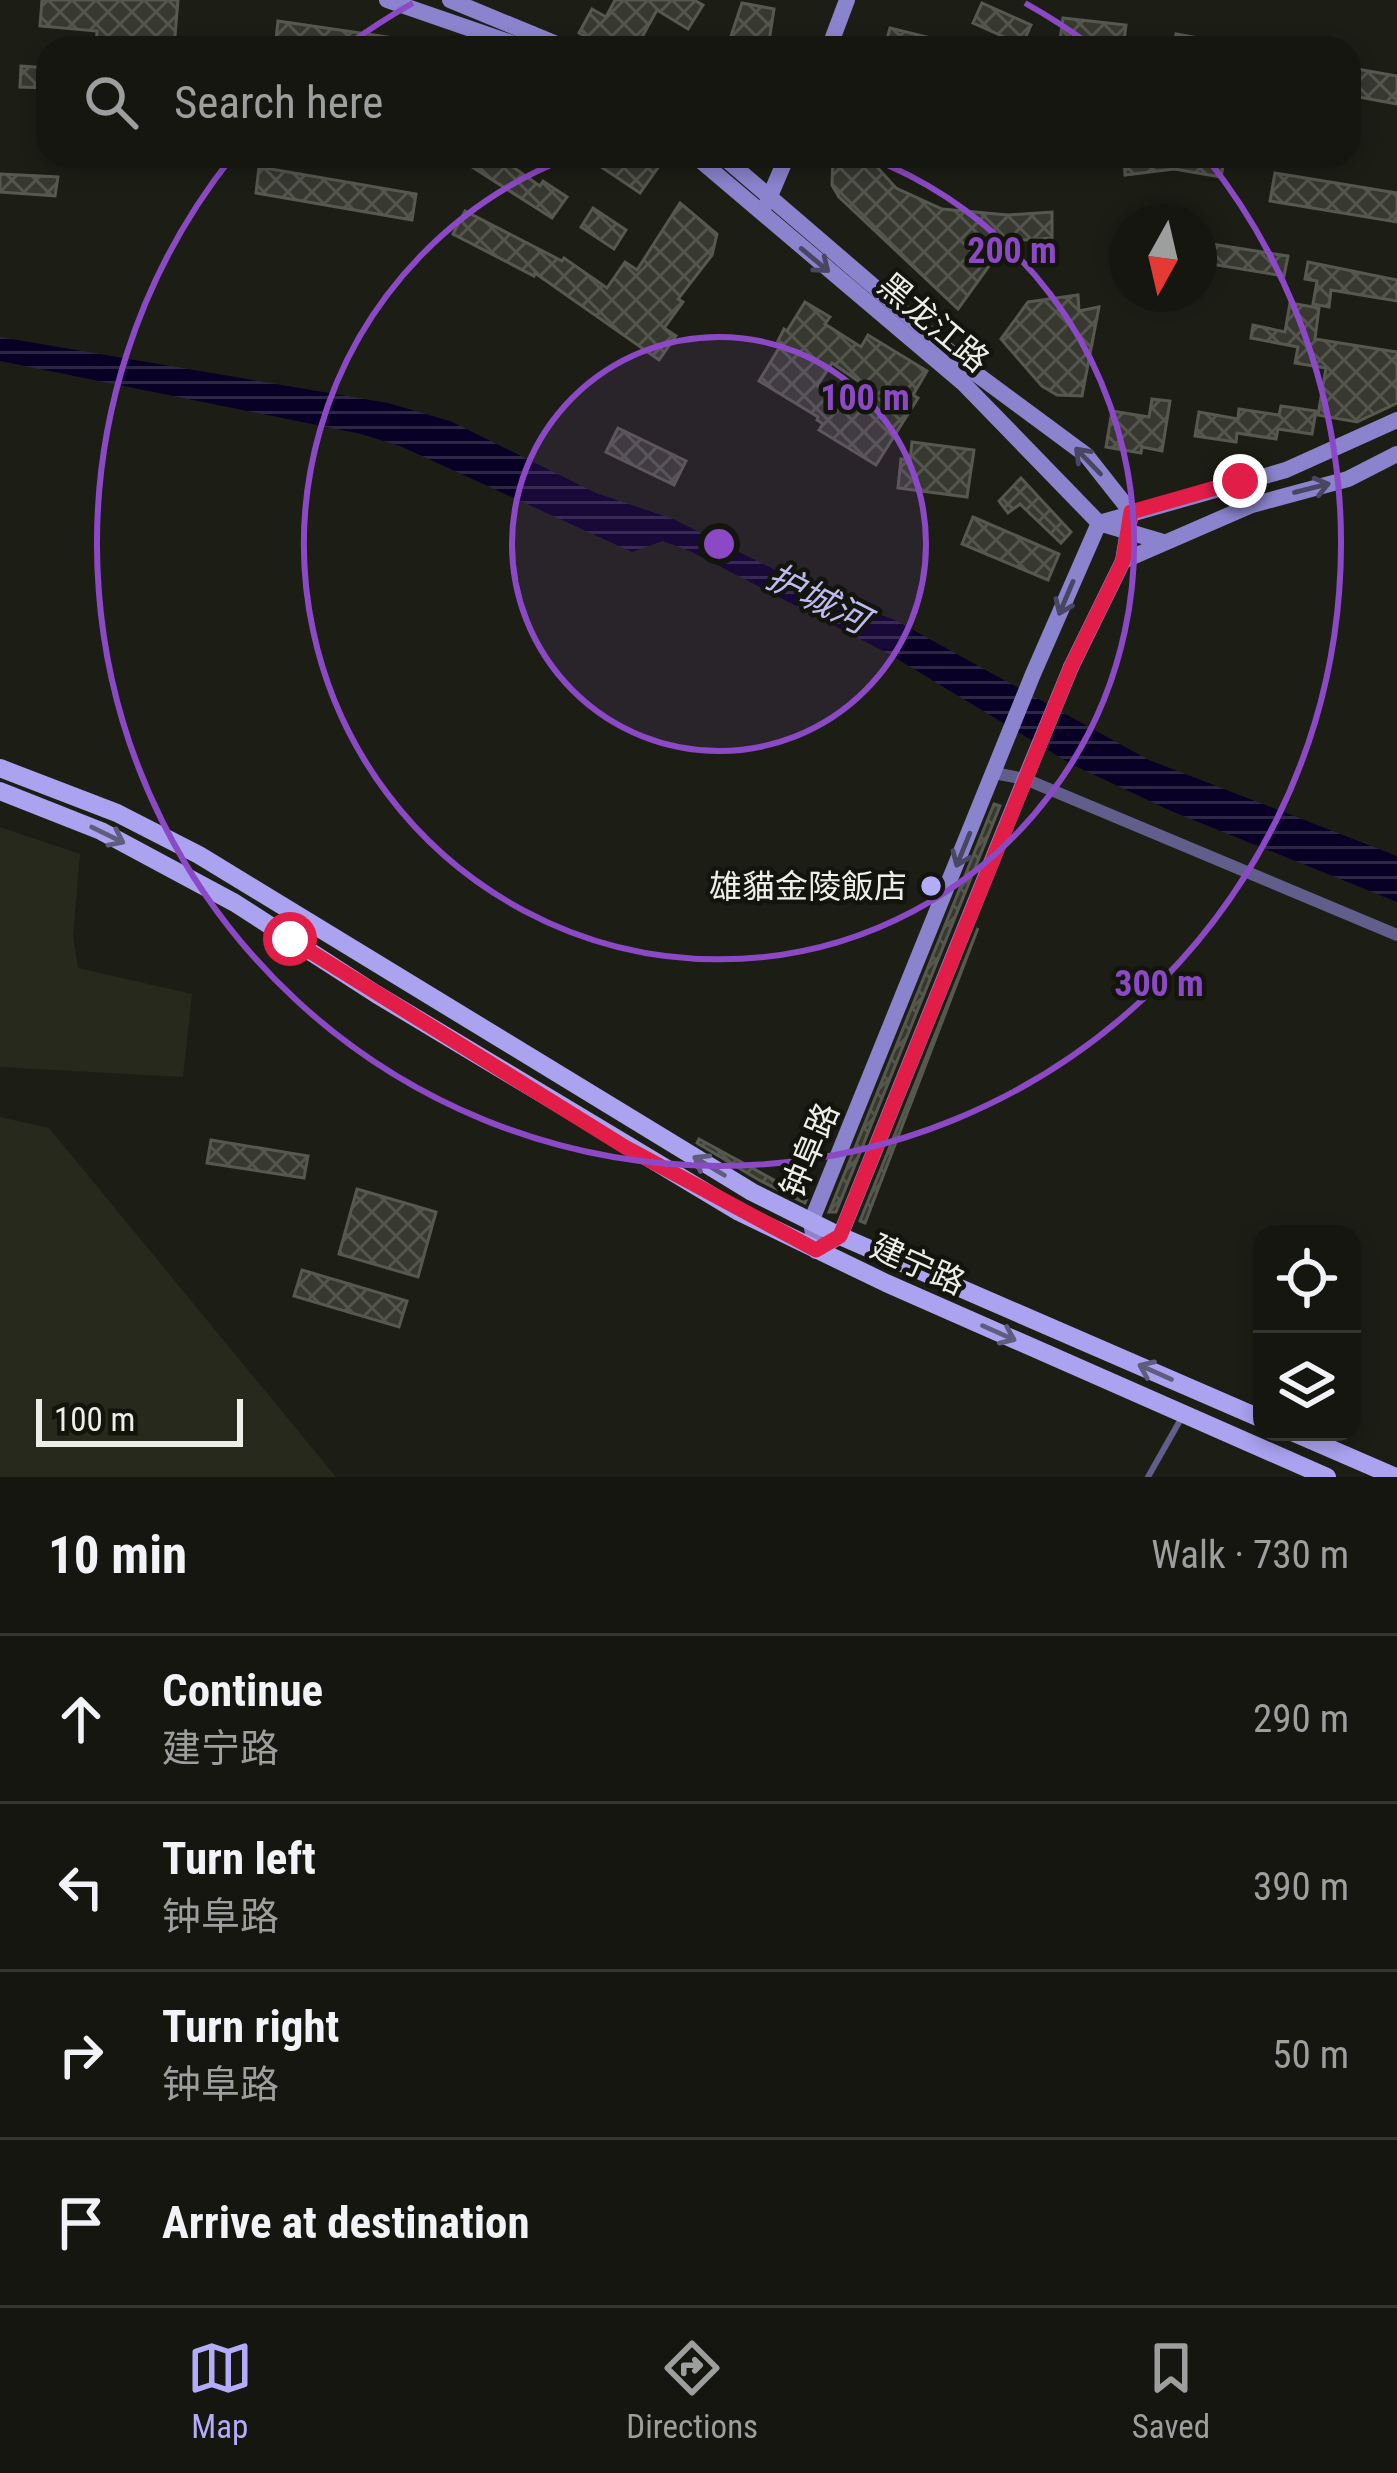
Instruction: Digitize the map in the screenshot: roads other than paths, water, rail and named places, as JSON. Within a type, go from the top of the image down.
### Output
[{"type":"main road","points":[[387,0],[491,36]]},
{"type":"main road","points":[[450,0],[537,36]]},
{"type":"main road","points":[[834,36],[848,0]]},
{"type":"main road","name":"黑龙江路","points":[[709,168],[964,384],[1099,523],[1163,542]]},
{"type":"main road","name":"黑龙江路","points":[[737,168],[971,370],[1085,455],[1131,512]]},
{"type":"main road","points":[[760,213],[782,168]]},
{"type":"main road","points":[[1099,523],[1286,470],[1397,420]]},
{"type":"main road","points":[[1123,561],[1252,505],[1348,479],[1397,454]]},
{"type":"main road","points":[[1123,561],[1131,512]]},
{"type":"main road","name":"钟阜路","points":[[1099,523],[811,1222],[816,1250],[840,1236],[1071,667],[1123,561]]},
{"type":"main road","name":"建宁路","points":[[0,768],[117,813],[199,855],[752,1192],[840,1236],[1253,1415]]},
{"type":"main road","name":"建宁路","points":[[0,791],[101,831],[235,903],[625,1147],[816,1250],[1327,1477]]},
{"type":"main road","points":[[1313,1441],[1396,1477]]},
{"type":"street","points":[[994,773],[1025,778],[1397,935]]},
{"type":"lane","points":[[1148,1477],[1183,1415]]},
{"type":"water","name":"护城河","points":[[0,337],[388,403],[450,421],[596,493],[673,519],[823,594],[895,620],[1149,760],[1397,856],[1397,902],[1171,811],[1071,764],[889,654],[692,552],[663,541],[632,552],[400,446],[361,434],[0,361]]},
{"type":"place","name":"雄貓金陵飯店","points":[[931,886]]}]
